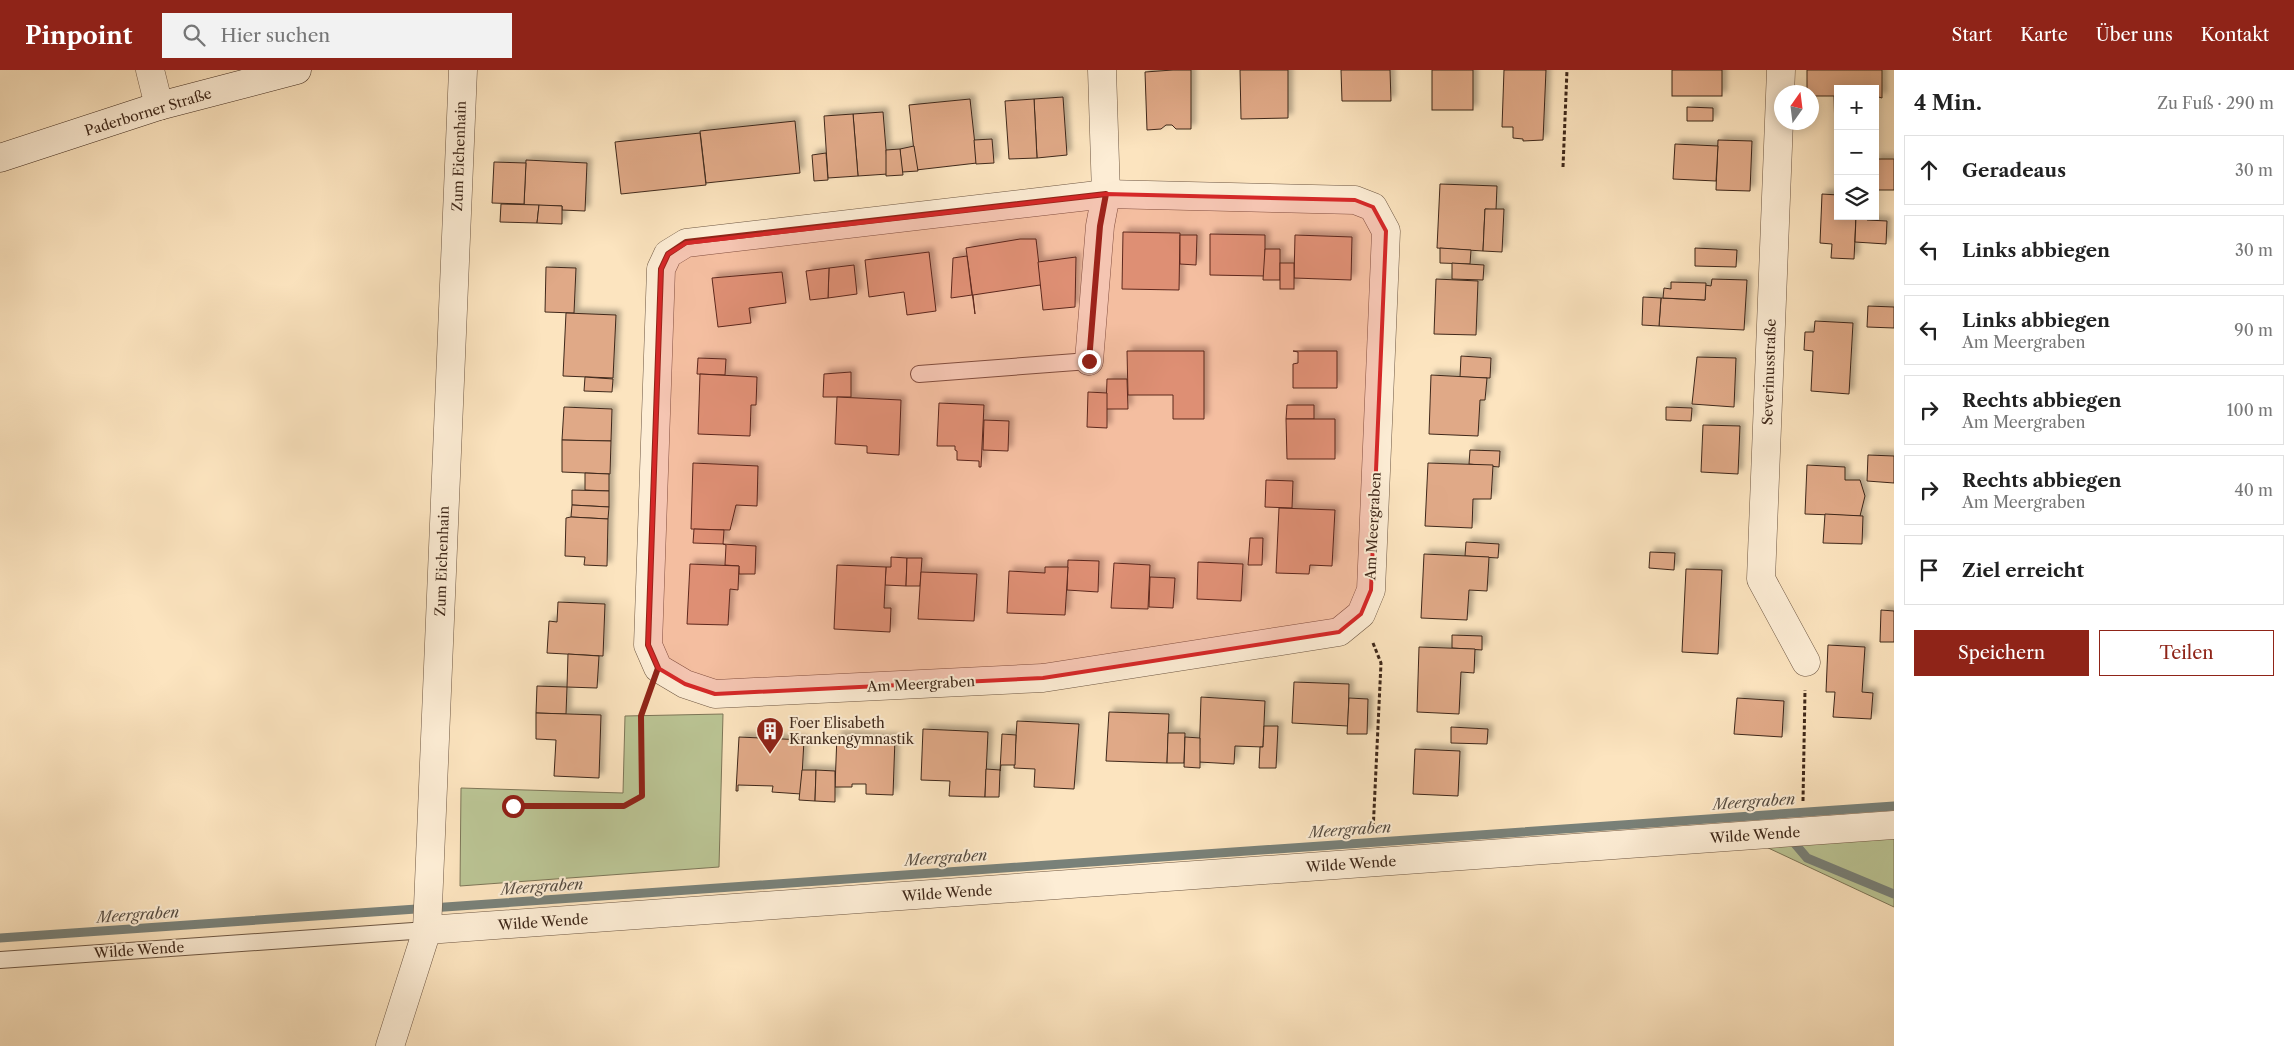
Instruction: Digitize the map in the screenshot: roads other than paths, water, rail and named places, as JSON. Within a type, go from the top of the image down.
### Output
[{"type":"street","points":[[150,70],[159,106]]},
{"type":"street","name":"Paderborner Straße","points":[[0,158],[159,106],[296,70]]},
{"type":"street","name":"Zum Eichenhain","points":[[390,1046],[426,930],[463,70]]},
{"type":"street","points":[[1089,361],[1100,226],[1106,194],[1102,70]]},
{"type":"street","name":"Severinusstraße","points":[[1781,70],[1761,579],[1806,662]]},
{"type":"street","name":"Am Meergraben","points":[[1106,194],[1355,200],[1373,207],[1386,231],[1386,239],[1371,590],[1361,614],[1339,632],[1043,678],[715,694],[685,684],[658,668],[648,645],[661,269],[668,254],[686,242],[1106,194]]},
{"type":"street","name":"Wilde Wende","points":[[426,930],[1894,825]]},
{"type":"lane","points":[[919,374],[1089,361]]},
{"type":"lane","name":"Wilde Wende","points":[[0,960],[426,930]]},
{"type":"waterway","name":"Meergraben","points":[[0,938],[1894,806]]},
{"type":"waterway","points":[[1790,838],[1807,858],[1894,894]]},
{"type":"place","name":"Foer Elisabeth Krankengymnastik","points":[[770,755]]}]
